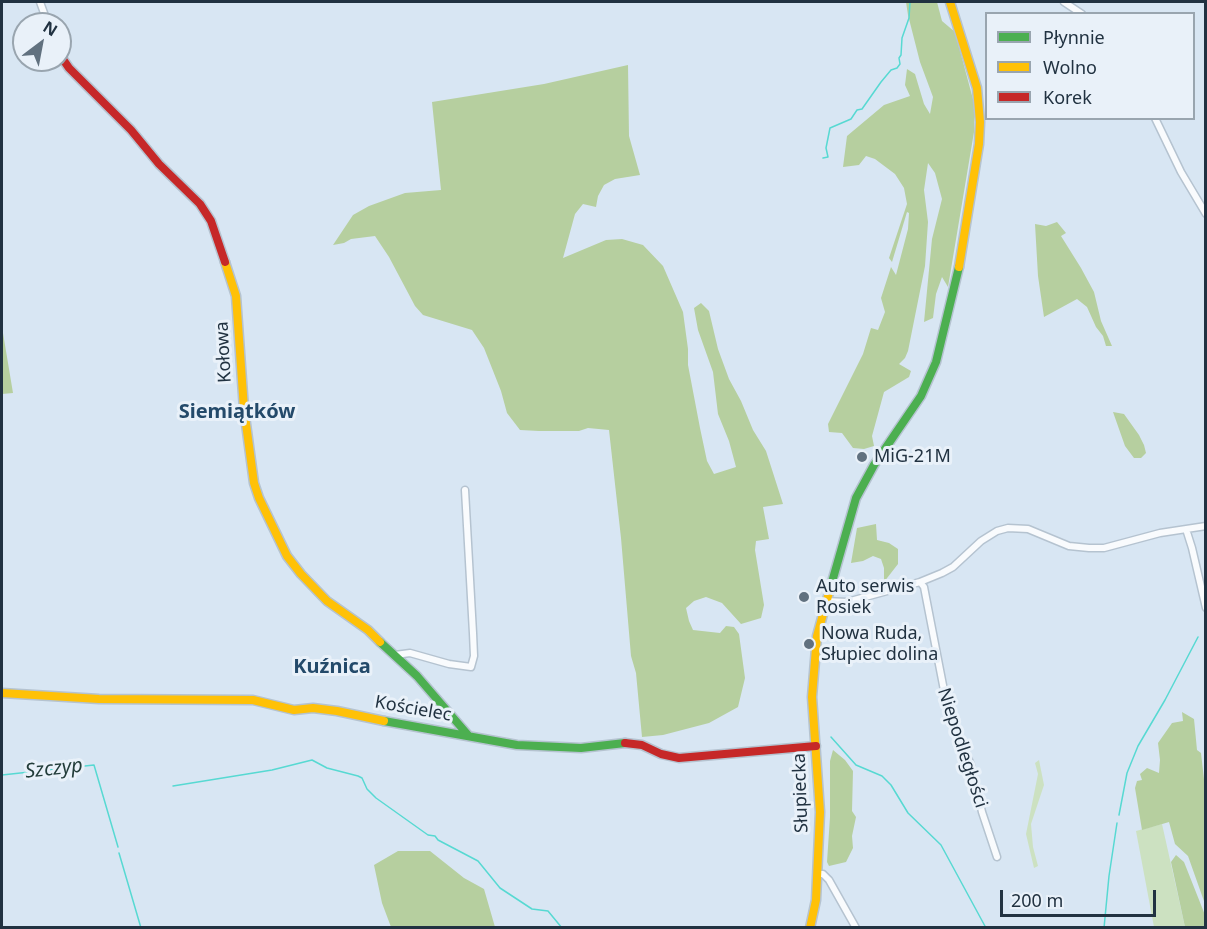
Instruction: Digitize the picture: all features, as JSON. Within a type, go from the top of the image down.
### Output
[{"type":"street","name":"Słupiecka","points":[[810,927],[818,874],[820,803],[812,697],[817,636],[856,498],[874,465],[926,387],[940,349],[956,285],[980,123],[977,88],[963,37],[950,2]]},
{"type":"street","points":[[1064,2],[1079,12]]},
{"type":"street","name":"Kołowa","points":[[72,71],[208,215],[236,296],[244,408],[252,474],[259,498],[287,556],[327,601],[368,630],[395,654],[468,735]]},
{"type":"street","points":[[1156,120],[1181,172],[1206,214]]},
{"type":"street","points":[[395,654],[410,652],[449,664],[471,667],[474,656],[465,490]]},
{"type":"street","points":[[826,601],[847,602],[920,582],[953,567],[981,541],[997,531],[1008,528],[1028,529],[1069,546],[1104,548],[1160,533],[1206,526]]},
{"type":"street","points":[[1186,529],[1206,608]]},
{"type":"street","name":"Niepodległości","points":[[920,582],[924,587],[948,711],[971,765],[982,812],[997,857]]},
{"type":"street","name":"Kościelec","points":[[2,693],[99,699],[246,699],[294,710],[313,708],[331,710],[517,745],[581,748],[630,742],[679,758],[816,746]]},
{"type":"street","points":[[818,874],[823,874],[828,880],[856,927]]},
{"type":"green space","points":[[906,2],[937,2],[942,21],[955,32],[974,103],[974,132],[948,287],[942,277],[936,294],[933,318],[924,322],[932,239],[942,199],[935,173],[928,163],[924,190],[928,222],[925,266],[908,351],[899,364],[911,371],[909,377],[884,392],[872,436],[874,446],[864,449],[853,448],[842,433],[829,432],[828,424],[863,354],[871,328],[878,330],[885,312],[881,298],[891,267],[896,275],[908,229],[909,213],[907,212],[892,262],[889,258],[907,204],[904,188],[895,174],[875,159],[866,156],[859,165],[843,167],[847,136],[884,105],[910,96],[905,85],[907,69],[915,74],[924,104],[930,114],[933,97],[920,62]]},
{"type":"green space","points":[[628,65],[629,136],[640,175],[615,179],[604,185],[598,196],[596,207],[583,204],[575,214],[563,258],[606,240],[622,239],[643,245],[663,266],[683,312],[688,365],[700,428],[707,461],[714,474],[736,467],[718,414],[713,372],[698,330],[694,308],[701,303],[709,311],[718,349],[729,379],[753,430],[766,451],[783,504],[763,507],[769,539],[756,541],[755,550],[764,605],[761,618],[741,624],[722,603],[706,597],[694,601],[686,608],[693,630],[720,633],[726,626],[734,627],[739,634],[745,678],[738,707],[709,723],[663,735],[642,737],[636,673],[631,656],[609,430],[588,428],[579,431],[520,430],[507,413],[484,348],[472,330],[423,315],[415,306],[375,236],[351,239],[333,245],[353,215],[369,206],[405,193],[441,190],[432,102],[544,84]]},
{"type":"green space","points":[[1057,222],[1066,233],[1061,236],[1094,292],[1101,321],[1112,346],[1106,346],[1087,307],[1077,299],[1044,317],[1038,276],[1035,224],[1046,226]]},
{"type":"green space","points":[[2,327],[13,393],[2,394]]},
{"type":"green space","points":[[1113,412],[1124,414],[1139,435],[1146,453],[1141,458],[1134,458],[1125,446]]},
{"type":"green space","points":[[876,524],[877,540],[889,543],[898,549],[898,564],[884,582],[884,568],[881,559],[873,556],[851,563],[857,528]]},
{"type":"green space","points":[[1182,712],[1194,719],[1197,750],[1201,753],[1205,788],[1205,904],[1188,856],[1175,844],[1169,822],[1142,830],[1135,788],[1137,781],[1142,780],[1140,774],[1147,768],[1159,773],[1158,743],[1172,723],[1183,721]]},
{"type":"green space","points":[[833,750],[853,771],[852,811],[856,817],[852,836],[853,848],[846,862],[829,866],[827,862],[830,761]]},
{"type":"green space","points":[[1039,760],[1044,785],[1031,824],[1033,847],[1038,866],[1034,868],[1026,834],[1038,774],[1035,763]]},
{"type":"green space","points":[[1162,824],[1185,927],[1154,927],[1136,831]]},
{"type":"green space","points":[[398,851],[430,851],[464,878],[484,889],[495,927],[391,927],[382,903],[374,865]]},
{"type":"green space","points":[[1176,855],[1184,862],[1205,915],[1205,927],[1185,927],[1171,862]]},
{"type":"waterway","points":[[823,158],[828,157],[826,148],[830,128],[851,119],[857,110],[862,109],[891,70],[900,64],[902,38],[909,18],[910,2]]},
{"type":"waterway","points":[[1119,815],[1127,773],[1138,746],[1198,637]]},
{"type":"waterway","points":[[831,737],[856,765],[882,776],[891,785],[908,813],[941,845],[986,928]]},
{"type":"waterway","points":[[173,786],[272,770],[312,760],[327,768],[358,776],[362,778],[367,789],[376,798],[428,835],[435,836],[438,840],[478,861],[500,888],[532,909],[548,911],[562,928]]},
{"type":"waterway","name":"Szczyp","points":[[2,775],[94,765],[118,847]]},
{"type":"waterway","points":[[1104,928],[1117,823]]},
{"type":"waterway","name":"Szczyp","points":[[119,853],[141,928]]},
{"type":"traffic: fast","points":[[830,589],[856,498],[874,465],[921,396],[936,362],[959,267]]},
{"type":"traffic: fast","points":[[380,642],[417,676],[468,735]]},
{"type":"traffic: fast","points":[[384,721],[517,745],[581,748],[625,743]]},
{"type":"traffic: slow","points":[[950,2],[977,88],[980,122],[979,144],[959,267]]},
{"type":"traffic: slow","points":[[225,262],[236,296],[244,409],[254,483],[259,498],[287,556],[301,574],[327,601],[368,630],[380,642]]},
{"type":"traffic: slow","points":[[810,928],[816,900],[820,812],[812,697],[817,636],[830,589]]},
{"type":"traffic: slow","points":[[2,693],[99,699],[253,700],[294,710],[313,708],[384,721]]},
{"type":"traffic: jam","points":[[72,71],[131,130],[159,164],[200,204],[211,221],[225,262]]},
{"type":"traffic: jam","points":[[625,743],[642,745],[661,754],[679,758],[816,746]]},
{"type":"place","name":"MiG-21M","points":[[862,457]]},
{"type":"place","name":"Auto serwis Rosiek","points":[[804,597]]},
{"type":"place","name":"Nowa Ruda, Słupiec dolina","points":[[809,644]]},
{"type":"district","name":"Siemiątków","points":[[237,412]]},
{"type":"district","name":"Kuźnica","points":[[332,667]]}]
